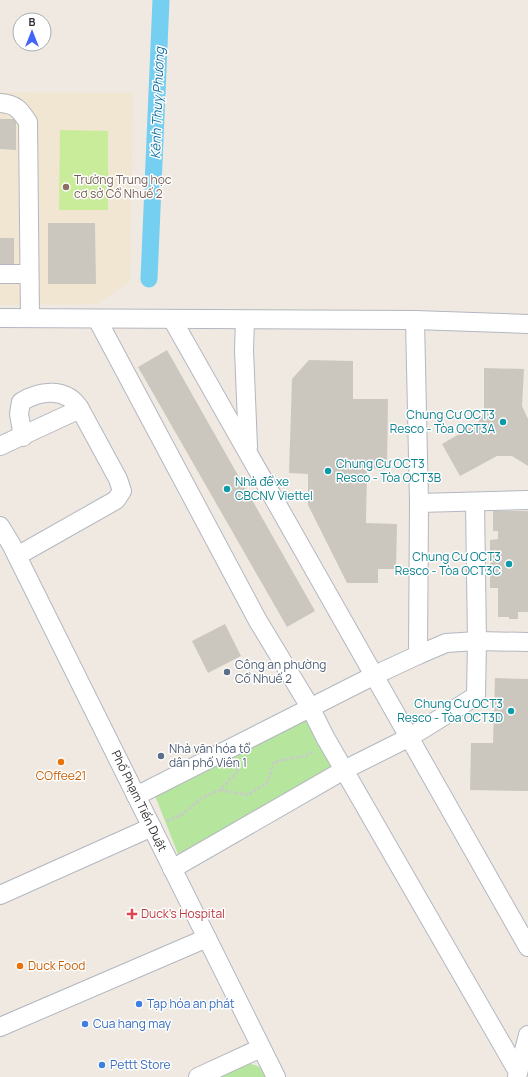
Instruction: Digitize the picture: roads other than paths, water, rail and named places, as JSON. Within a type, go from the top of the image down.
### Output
[{"type":"street","points":[[0,103],[9,104],[21,110],[28,122],[30,317]]},
{"type":"street","points":[[0,274],[29,274]]},
{"type":"street","points":[[0,318],[415,320],[528,324]]},
{"type":"street","points":[[97,319],[258,621],[310,707],[325,737],[517,1075]]},
{"type":"street","points":[[172,319],[375,674],[528,947]]},
{"type":"street","points":[[245,320],[244,350],[248,451]]},
{"type":"street","points":[[415,320],[420,503],[418,655]]},
{"type":"street","points":[[16,556],[116,500],[122,491],[118,479],[80,409],[76,403],[67,396],[51,393],[31,396],[21,402],[19,414],[23,436]]},
{"type":"street","points":[[0,446],[80,409]]},
{"type":"street","points":[[420,503],[528,500]]},
{"type":"street","points":[[172,869],[344,770],[410,737],[476,696],[476,502]]},
{"type":"street","name":"Phố Phạm Tiến Duật","points":[[0,526],[276,1077]]},
{"type":"street","points":[[136,796],[375,674],[446,643],[477,641],[528,642]]},
{"type":"street","points":[[0,895],[152,827]]},
{"type":"street","points":[[0,1027],[207,938]]},
{"type":"street","points":[[517,1075],[528,1035]]},
{"type":"street","points":[[198,1077],[261,1048]]},
{"type":"waterway","name":"Kênh Thuỵ Phương","points":[[149,279],[161,0]]},
{"type":"place","name":"Trường Trung học cơ sở Cổ Nhuế 2","points":[[66,187]]},
{"type":"place","name":"Chung Cư OCT3 Resco - Tòa OCT3A","points":[[503,422]]},
{"type":"place","name":"Chung Cư OCT3 Resco - Tòa OCT3B","points":[[328,471]]},
{"type":"place","name":"Nhà để xe CBCNV Viettel","points":[[227,489]]},
{"type":"place","name":"Chung Cư OCT3 Resco - Tòa OCT3C","points":[[509,564]]},
{"type":"place","name":"Công an phường Cổ Nhuế 2","points":[[227,672]]},
{"type":"place","name":"Chung Cư OCT3 Resco - Tòa OCT3D","points":[[511,711]]},
{"type":"place","name":"Nhà văn hóa tổ dân phố Viên 1","points":[[161,756]]},
{"type":"place","name":"COffee21","points":[[61,762]]},
{"type":"place","name":"Duck's Hospital","points":[[132,914]]},
{"type":"place","name":"Duck Food","points":[[20,966]]},
{"type":"place","name":"Tạp hóa an phát","points":[[139,1004]]},
{"type":"place","name":"Cua hang may","points":[[85,1024]]},
{"type":"place","name":"Pettt Store","points":[[102,1065]]}]
